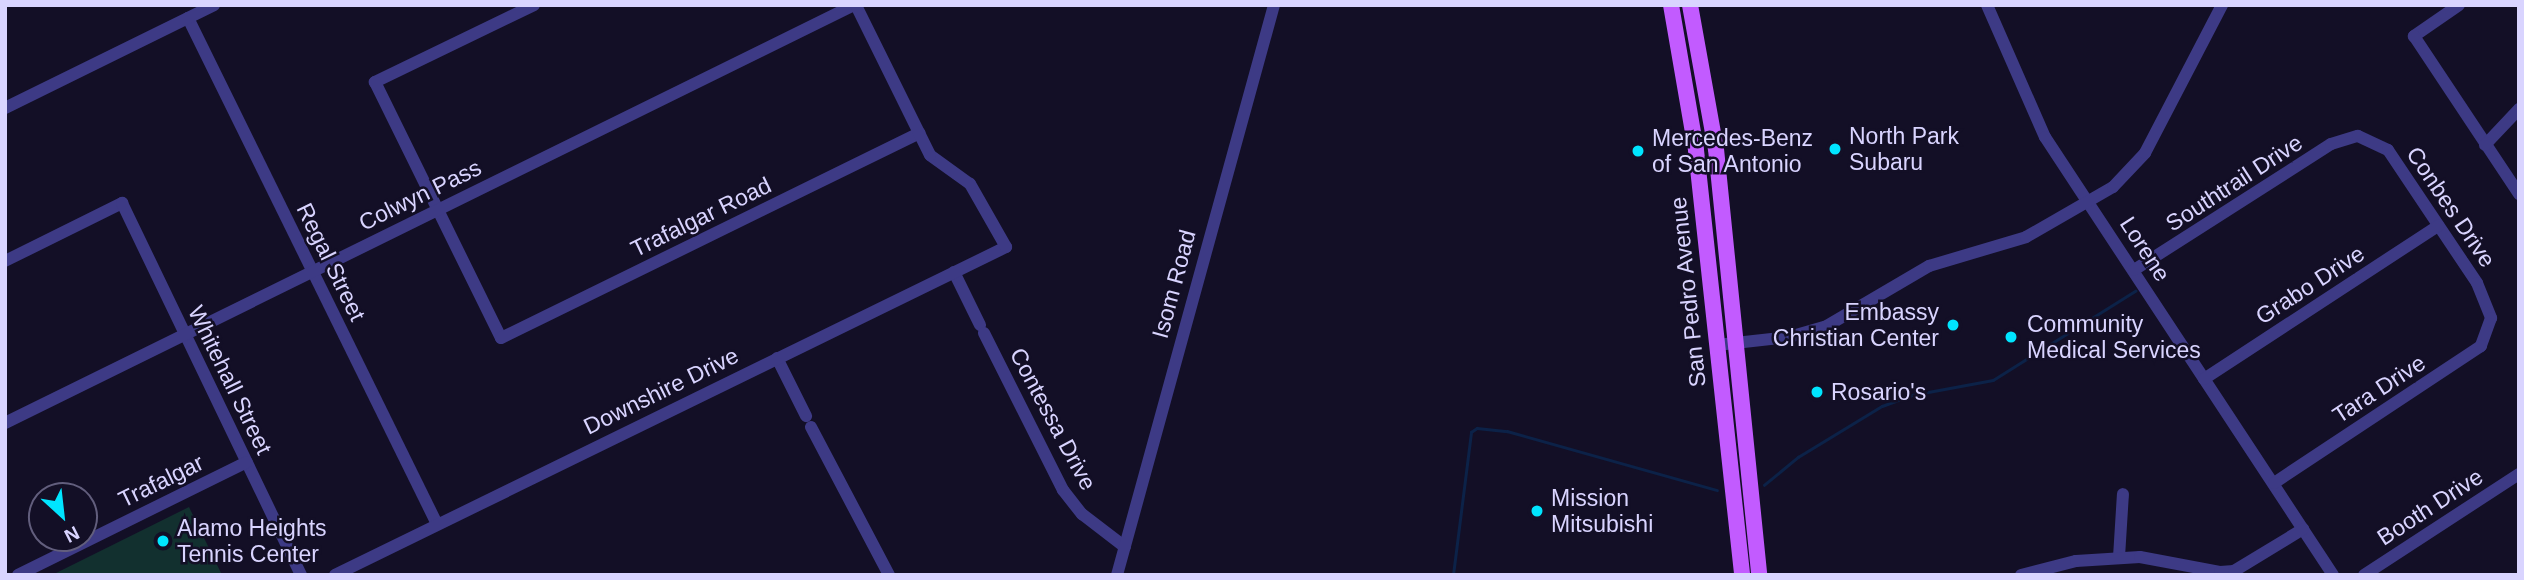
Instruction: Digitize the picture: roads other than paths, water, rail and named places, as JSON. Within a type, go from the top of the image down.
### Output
[{"type":"main road","name":"San Pedro Avenue","points":[[1671,5],[1696,150],[1742,575]]},
{"type":"main road","name":"San Pedro Avenue","points":[[1690,5],[1716,149],[1759,575]]},
{"type":"street","points":[[5,108],[214,5]]},
{"type":"street","points":[[438,210],[375,82],[534,5]]},
{"type":"street","points":[[855,5],[919,133]]},
{"type":"street","name":"Colwyn Pass","points":[[5,423],[855,5]]},
{"type":"street","name":"Isom Road","points":[[1116,575],[1274,5]]},
{"type":"street","name":"Lorene","points":[[1987,5],[2045,137],[2333,575]]},
{"type":"street","points":[[1717,345],[1736,344],[1825,327],[1929,266],[2026,237],[2090,202],[2137,166],[2222,5]]},
{"type":"street","points":[[2459,5],[2414,36],[2519,194]]},
{"type":"street","name":"Regal Street","points":[[188,18],[436,524]]},
{"type":"street","points":[[2485,145],[2519,109]]},
{"type":"street","name":"Downshire Drive","points":[[335,575],[358,570],[436,524],[1006,247],[970,184],[930,155],[919,133]]},
{"type":"street","name":"Trafalgar Road","points":[[438,210],[500,338],[919,133]]},
{"type":"street","name":"Conbes Drive","points":[[2358,136],[2388,150],[2477,283],[2491,318]]},
{"type":"street","name":"Southtrail Drive","points":[[2134,270],[2331,144],[2358,136]]},
{"type":"street","name":"Whitehall Street","points":[[5,261],[122,203],[301,575]]},
{"type":"street","name":"Grabo Drive","points":[[2204,379],[2438,226]]},
{"type":"street","name":"Contessa Drive","points":[[954,272],[1066,494],[1082,514],[1125,547]]},
{"type":"street","name":"Tara Drive","points":[[2274,483],[2474,353],[2486,339],[2491,318]]},
{"type":"street","points":[[778,358],[888,575]]},
{"type":"street","name":"Trafalgar","points":[[18,575],[247,462]]},
{"type":"street","name":"Booth Drive","points":[[2364,575],[2519,474]]},
{"type":"street","points":[[2119,557],[2123,494]]},
{"type":"street","points":[[2021,575],[2076,561],[2119,557],[2234,571],[2303,529]]},
{"type":"waterway","points":[[1764,485],[1798,457],[1882,406],[1912,395],[1993,380],[2135,291]]},
{"type":"waterway","points":[[1453,575],[1471,432],[1477,428],[1507,431],[1717,490]]},
{"type":"place","name":"North Park Subaru","points":[[1835,149]]},
{"type":"place","name":"Mercedes-Benz of San Antonio","points":[[1638,151]]},
{"type":"place","name":"Embassy Christian Center","points":[[1953,325]]},
{"type":"place","name":"Community Medical Services","points":[[2011,337]]},
{"type":"place","name":"Rosario's","points":[[1817,392]]},
{"type":"place","name":"Mission Mitsubishi","points":[[1537,511]]},
{"type":"place","name":"Alamo Heights Tennis Center","points":[[163,541]]}]
